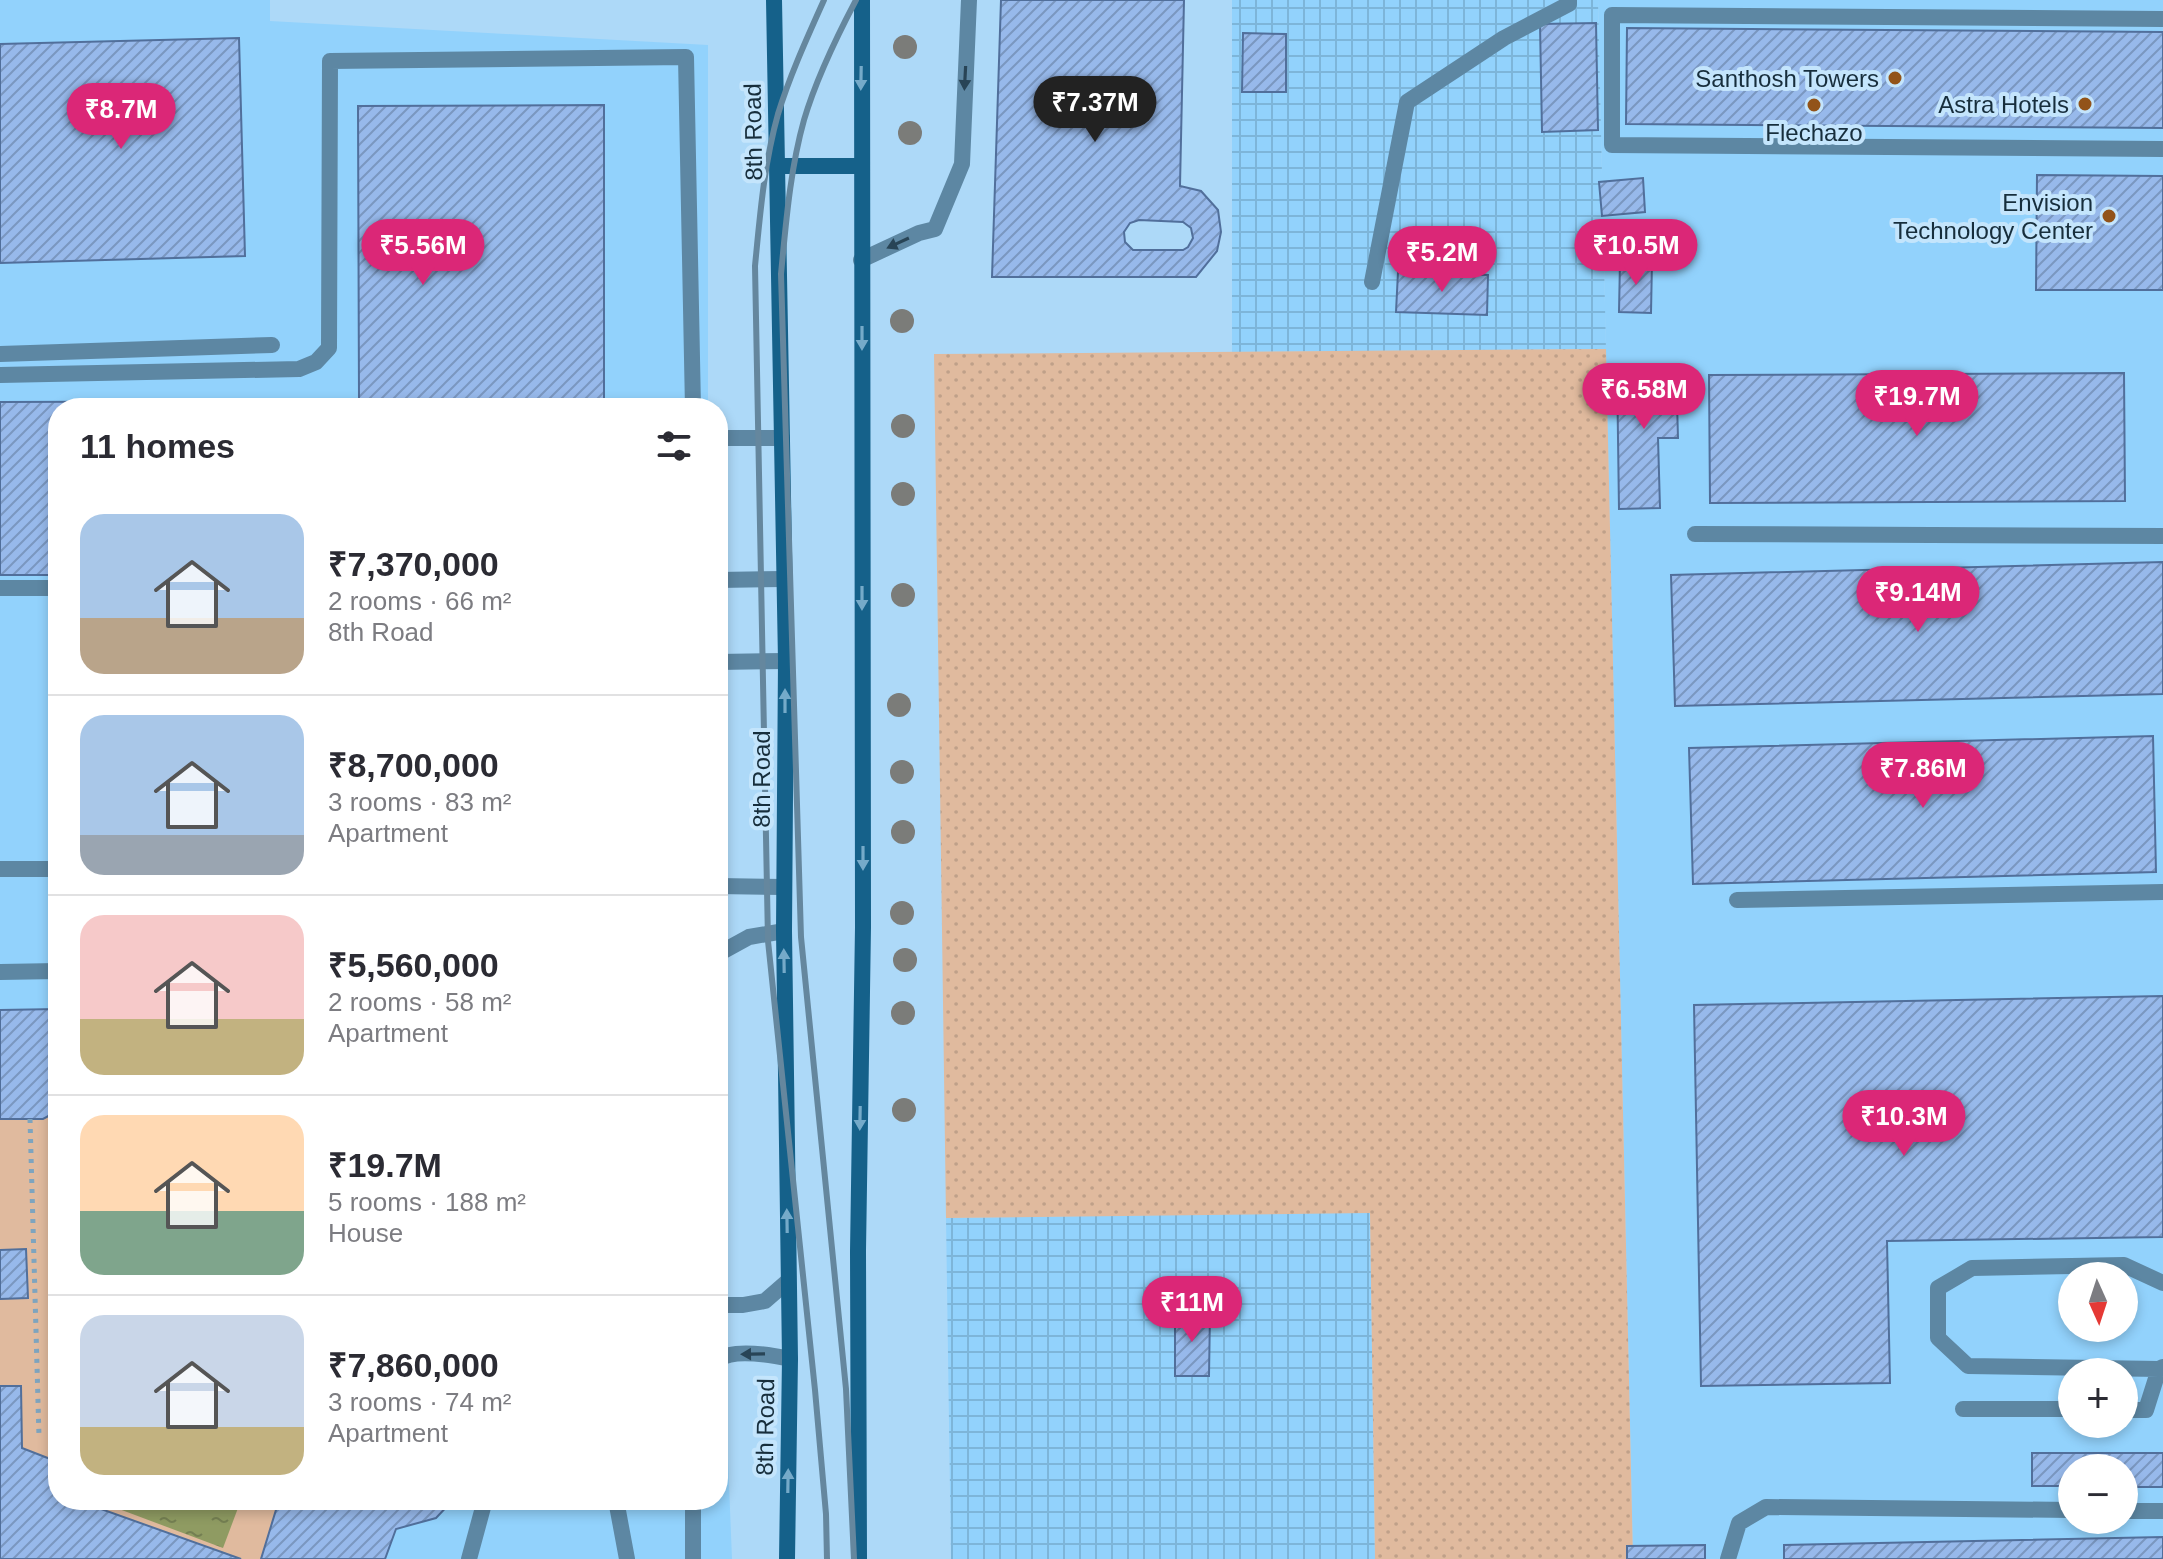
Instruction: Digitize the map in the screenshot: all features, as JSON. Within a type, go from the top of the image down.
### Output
[{"type":"main road","name":"8th Road","points":[[774,0],[786,661],[784,931],[790,1359],[787,1559]]},
{"type":"main road","points":[[859,1559],[858,1251],[863,927],[862,0]]},
{"type":"main road","points":[[777,166],[861,166]]},
{"type":"lane","points":[[861,260],[919,233],[935,229],[962,164],[969,0]]},
{"type":"lane","points":[[1372,282],[1407,102],[1504,38],[1569,4],[1569,0]]},
{"type":"lane","points":[[2163,19],[1612,15],[1612,145],[2163,149]]},
{"type":"lane","points":[[0,375],[299,369],[316,362],[329,348],[330,61],[686,57],[693,398]]},
{"type":"lane","points":[[0,354],[272,345]]},
{"type":"lane","points":[[728,438],[782,438]]},
{"type":"lane","points":[[1695,534],[2163,536]]},
{"type":"lane","points":[[728,580],[784,579]]},
{"type":"lane","points":[[0,588],[48,588]]},
{"type":"lane","points":[[728,662],[786,661]]},
{"type":"lane","points":[[0,869],[48,869]]},
{"type":"lane","points":[[728,886],[784,887]]},
{"type":"lane","points":[[1737,900],[2163,892]]},
{"type":"lane","points":[[728,949],[749,937],[784,931]]},
{"type":"lane","points":[[0,972],[48,971]]},
{"type":"lane","points":[[2138,1410],[2146,1410],[2161,1368],[1968,1366],[1938,1338],[1938,1288],[1972,1268],[1987,1267],[2124,1265],[2163,1283]]},
{"type":"lane","points":[[728,1305],[765,1301],[788,1281]]},
{"type":"lane","points":[[728,1355],[769,1354],[790,1359]]},
{"type":"lane","points":[[1963,1409],[2058,1409]]},
{"type":"lane","points":[[1728,1559],[1739,1523],[1766,1507],[2058,1510]]},
{"type":"lane","points":[[469,1559],[482,1510]]},
{"type":"lane","points":[[618,1510],[627,1559]]},
{"type":"lane","points":[[693,1510],[693,1559]]},
{"type":"lane","points":[[2138,1511],[2163,1511]]},
{"type":"path","points":[[30,1119],[39,1437]]},
{"type":"shaded area","points":[[0,0],[270,0],[270,21],[708,45],[708,398],[48,398],[48,1510],[728,1510],[728,1458],[732,1559],[0,1559]]},
{"type":"shaded area","points":[[1232,0],[1598,0],[1606,349],[1232,352]]},
{"type":"shaded area","points":[[1598,0],[2163,0],[2163,1559],[1633,1559]]},
{"type":"shaded area","points":[[1606,349],[1633,1559],[1375,1559],[1370,1213],[946,1218],[934,354]]},
{"type":"shaded area","points":[[48,1116],[48,1458],[22,1448],[21,1387],[0,1386],[0,1119]]},
{"type":"shaded area","points":[[1370,1212],[1375,1559],[951,1559],[946,1218]]},
{"type":"shaded area","points":[[104,1510],[276,1510],[261,1559],[241,1559]]},
{"type":"water","points":[[122,1510],[237,1510],[223,1548]]},
{"type":"building","points":[[1001,0],[1184,0],[1180,186],[1201,191],[1218,210],[1221,232],[1217,251],[1196,277],[992,277]],"holes":[[[1139,220],[1183,222],[1191,228],[1193,238],[1183,250],[1133,250],[1125,242],[1124,232],[1130,223]]]},
{"type":"building","points":[[1596,23],[1598,130],[1542,132],[1540,24]]},
{"type":"building","name":"Santhosh Towers","points":[[1627,28],[2163,32],[2163,128],[1626,124]]},
{"type":"building","points":[[1243,33],[1286,34],[1286,92],[1242,92]]},
{"type":"building","points":[[239,38],[245,256],[0,263],[0,44]]},
{"type":"building","points":[[604,105],[604,398],[359,398],[358,106]]},
{"type":"building","points":[[2037,175],[2163,176],[2163,290],[2036,290]]},
{"type":"building","points":[[1643,178],[1645,212],[1602,216],[1599,182]]},
{"type":"building","points":[[1620,261],[1652,262],[1651,313],[1619,312]]},
{"type":"building","points":[[1398,272],[1488,275],[1487,315],[1396,312]]},
{"type":"building","points":[[1617,366],[1676,366],[1678,438],[1658,438],[1660,508],[1619,509]]},
{"type":"building","points":[[2124,373],[2125,501],[1710,503],[1709,375]]},
{"type":"building","points":[[0,402],[48,402],[48,575],[0,575]]},
{"type":"building","points":[[2163,562],[2163,694],[1675,706],[1671,575]]},
{"type":"building","points":[[2153,736],[2156,872],[1693,884],[1689,748]]},
{"type":"building","points":[[2163,996],[2163,1237],[1887,1241],[1890,1383],[1701,1386],[1694,1005]]},
{"type":"building","points":[[48,1009],[48,1116],[43,1119],[0,1119],[0,1010]]},
{"type":"building","points":[[26,1249],[28,1298],[0,1299],[0,1250]]},
{"type":"building","points":[[1175,1313],[1210,1313],[1209,1376],[1175,1376]]},
{"type":"building","points":[[0,1386],[21,1386],[22,1448],[48,1458],[48,1510],[104,1510],[241,1559],[0,1559]]},
{"type":"building","points":[[2032,1453],[2163,1453],[2163,1487],[2138,1487],[2138,1454],[2058,1454],[2058,1486],[2032,1486]]},
{"type":"building","points":[[276,1510],[444,1510],[436,1518],[396,1529],[385,1559],[261,1559]]},
{"type":"building","points":[[2163,1537],[2163,1559],[1784,1559],[1784,1545]]},
{"type":"building","points":[[1705,1545],[1705,1559],[1627,1559],[1627,1546]]},
{"type":"railway","points":[[824,0],[793,71],[773,133],[755,266],[768,941],[815,1390],[827,1559]]},
{"type":"railway","points":[[854,1559],[846,1389],[801,937],[781,274],[792,177],[804,120],[814,89],[856,0]]},
{"type":"place","name":"Santhosh Towers","points":[[1895,78]]},
{"type":"place","name":"Astra Hotels","points":[[2085,104]]},
{"type":"place","name":"Flechazo","points":[[1814,105]]},
{"type":"place","name":"Envision Technology Center","points":[[2109,216]]}]
